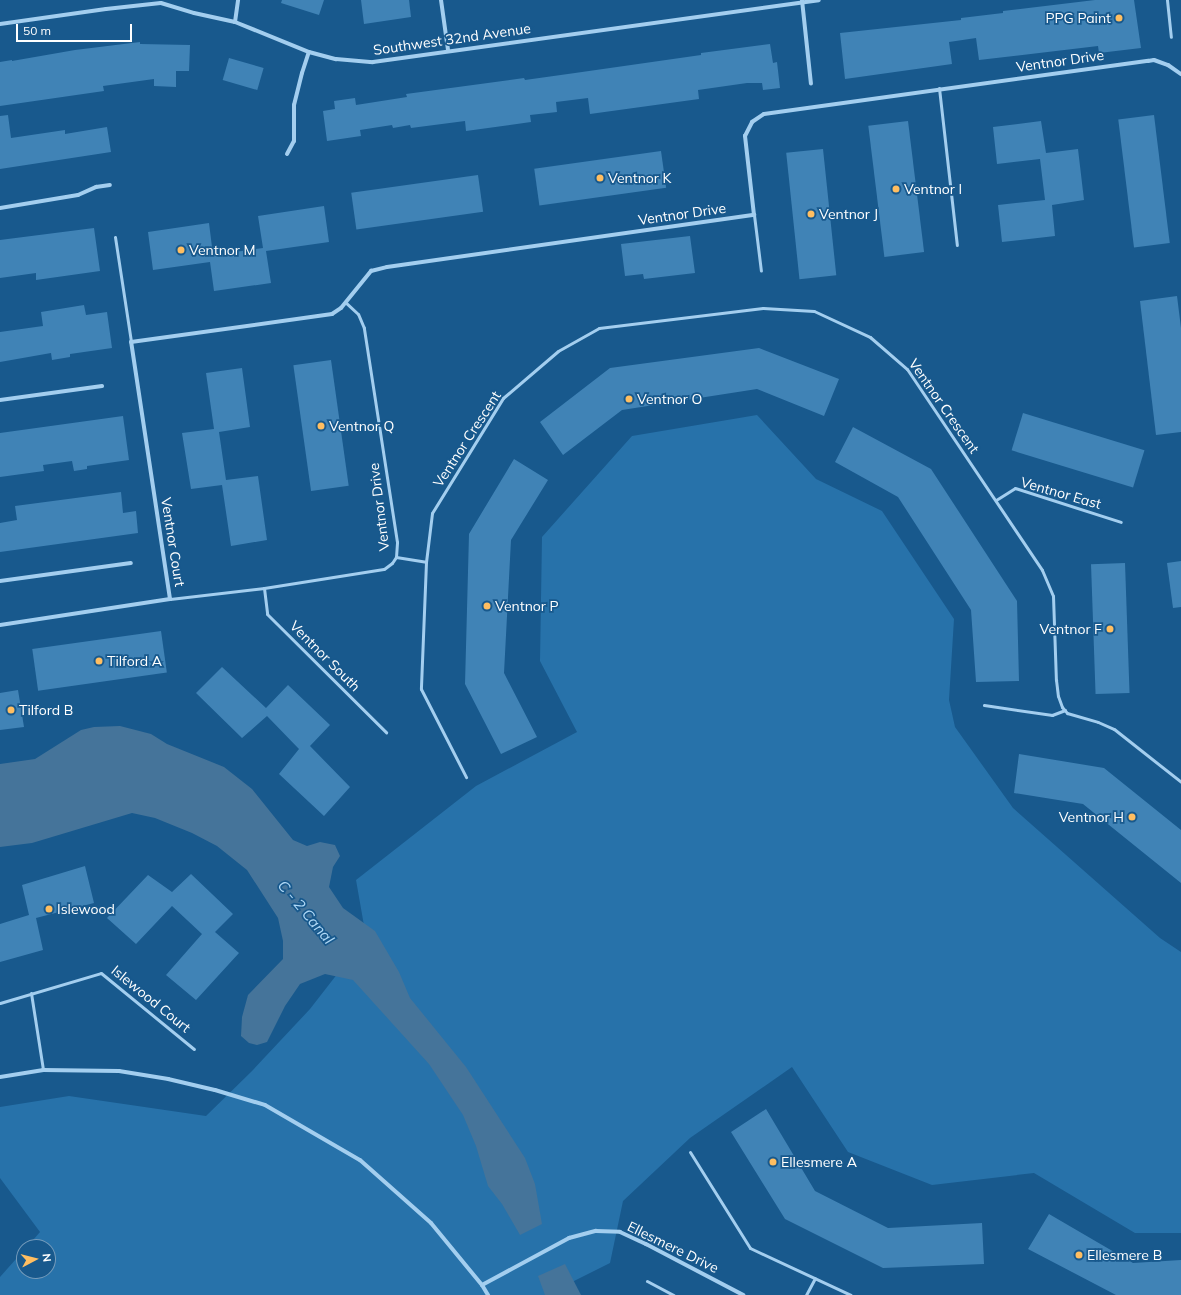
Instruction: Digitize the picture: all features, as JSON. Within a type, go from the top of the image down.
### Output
[{"type":"street","points":[[235,22],[238,0]]},
{"type":"street","points":[[441,0],[448,50]]},
{"type":"street","name":"Southwest 32nd Avenue","points":[[0,24],[106,9],[162,4],[235,22],[309,52],[336,59],[373,62],[448,50],[802,1],[819,0]]},
{"type":"street","points":[[802,1],[811,84]]},
{"type":"street","points":[[287,154],[290,151],[294,141],[294,105],[300,78],[309,52]]},
{"type":"street","name":"Ventnor Drive","points":[[131,342],[332,314],[346,303],[371,271],[387,267],[754,215],[745,136],[748,128],[758,116],[764,114],[939,88],[1154,60],[1174,68],[1181,74]]},
{"type":"street","points":[[0,208],[78,195],[96,187],[110,184]]},
{"type":"street","name":"Ventnor Court","points":[[0,625],[170,599],[131,342]]},
{"type":"street","points":[[0,400],[102,386]]},
{"type":"street","points":[[0,581],[131,562]]},
{"type":"street","points":[[0,1077],[43,1070],[118,1072],[168,1079],[216,1090],[265,1105],[360,1160],[431,1223],[482,1285],[488,1295]]},
{"type":"street","name":"Ellesmere Drive","points":[[482,1285],[569,1238],[596,1231],[620,1232],[743,1295]]},
{"type":"lane","points":[[1167,0],[1171,37]]},
{"type":"lane","points":[[939,88],[957,245]]},
{"type":"lane","points":[[754,215],[761,271]]},
{"type":"lane","points":[[115,237],[131,342]]},
{"type":"lane","name":"Ventnor Drive","points":[[170,599],[264,588],[384,569],[392,563],[396,557],[397,542],[364,328],[358,314],[346,303]]},
{"type":"lane","name":"Ventnor Crescent","points":[[426,562],[432,513],[503,398],[558,351],[599,328],[763,308],[814,311],[870,337],[907,368],[1042,570],[1053,596],[1056,680],[1058,696],[1065,710]]},
{"type":"lane","name":"Ventnor East","points":[[996,500],[1015,488],[1121,522]]},
{"type":"lane","points":[[396,557],[426,562],[421,688],[466,777]]},
{"type":"lane","name":"Ventnor South","points":[[264,588],[267,614],[386,732]]},
{"type":"lane","points":[[984,705],[1052,715],[1065,710],[1067,713],[1078,718],[1098,722],[1114,729],[1181,782]]},
{"type":"lane","name":"Islewood Court","points":[[0,1003],[102,973],[194,1049]]},
{"type":"lane","points":[[30,993],[43,1070]]},
{"type":"lane","points":[[690,1152],[750,1248],[851,1295]]},
{"type":"lane","points":[[806,1295],[815,1278]]},
{"type":"lane","points":[[647,1281],[673,1295]]},
{"type":"shaded area","points":[[757,415],[816,479],[882,511],[954,619],[949,700],[955,727],[1013,808],[1160,938],[1181,952],[1181,1233],[1135,1233],[1034,1173],[932,1185],[848,1152],[792,1067],[690,1138],[623,1201],[610,1263],[546,1295],[0,1295],[0,1277],[16,1259],[16,1279],[56,1279],[56,1239],[34,1239],[40,1232],[0,1178],[0,1107],[69,1096],[206,1116],[252,1071],[310,1009],[366,937],[356,880],[476,786],[577,732],[540,661],[542,537],[632,436]]},
{"type":"water","name":"C - 2 Canal","points":[[120,726],[151,734],[167,744],[224,767],[252,789],[293,840],[307,846],[320,842],[335,845],[340,856],[333,867],[329,887],[343,908],[375,931],[399,972],[410,998],[466,1067],[525,1158],[535,1184],[542,1224],[520,1235],[502,1204],[488,1186],[476,1146],[463,1115],[429,1064],[353,980],[325,974],[300,984],[285,1006],[267,1042],[257,1045],[249,1043],[241,1036],[242,1017],[248,995],[283,959],[283,941],[278,918],[247,870],[217,846],[192,833],[155,818],[132,813],[32,843],[0,847],[0,764],[35,759],[81,730],[94,727]]},
{"type":"water","points":[[565,1264],[581,1295],[545,1295],[538,1276]]},
{"type":"building","points":[[282,0],[324,0],[319,15],[281,3]]},
{"type":"building","points":[[361,0],[409,0],[411,17],[364,24]]},
{"type":"building","points":[[1095,0],[1134,0],[1141,48],[1099,53],[1098,46],[979,60],[976,38],[949,42],[952,64],[845,79],[840,33],[961,20],[961,18],[1003,13],[1003,11]]},
{"type":"building","points":[[140,42],[140,44],[190,45],[189,71],[176,71],[176,87],[154,86],[154,79],[103,86],[104,91],[0,106],[0,62],[75,50]]},
{"type":"building","points":[[770,44],[773,63],[777,62],[780,88],[763,90],[762,83],[747,83],[698,90],[699,99],[590,114],[588,98],[556,102],[557,112],[530,115],[531,122],[466,131],[465,121],[411,128],[410,125],[393,128],[392,125],[360,130],[361,136],[327,141],[323,111],[335,109],[334,101],[355,98],[356,105],[407,97],[406,94],[524,78],[525,80]]},
{"type":"building","points":[[229,58],[264,68],[257,90],[223,80]]},
{"type":"building","points":[[8,115],[11,138],[65,130],[65,134],[107,127],[111,152],[0,169],[0,116]]},
{"type":"building","points":[[1154,115],[1170,243],[1134,247],[1118,119]]},
{"type":"building","name":"Ventnor I","points":[[908,121],[924,252],[884,257],[868,126]]},
{"type":"building","points":[[1041,121],[1046,153],[1078,149],[1084,200],[1052,205],[1055,236],[1002,242],[998,205],[1045,200],[1040,159],[997,164],[993,127]]},
{"type":"building","name":"Ventnor J","points":[[823,149],[836,275],[799,279],[786,153]]},
{"type":"building","name":"Ventnor K","points":[[661,151],[666,188],[539,205],[534,169]]},
{"type":"building","points":[[478,175],[483,212],[356,229],[351,193]]},
{"type":"building","name":"Ventnor M","points":[[324,206],[329,242],[266,251],[271,283],[214,291],[210,262],[153,270],[148,232],[209,223],[213,255],[263,248],[258,216]]},
{"type":"building","points":[[94,228],[100,271],[36,280],[36,273],[0,278],[0,240]]},
{"type":"building","points":[[690,236],[695,273],[644,279],[643,274],[625,276],[621,244]]},
{"type":"building","points":[[1177,296],[1181,328],[1181,432],[1156,435],[1140,301]]},
{"type":"building","points":[[84,305],[86,315],[107,312],[112,348],[70,354],[70,357],[52,360],[51,353],[0,362],[0,332],[43,326],[41,312]]},
{"type":"building","name":"Ventnor O","points":[[759,348],[839,379],[824,416],[757,389],[622,410],[563,455],[540,422],[610,368]]},
{"type":"building","name":"Ventnor Q","points":[[331,360],[349,486],[311,491],[293,365]]},
{"type":"building","points":[[242,368],[250,427],[219,432],[226,480],[258,476],[267,540],[231,546],[222,485],[191,489],[182,433],[214,429],[206,373]]},
{"type":"building","points":[[1023,413],[1144,450],[1133,487],[1012,450]]},
{"type":"building","points":[[123,416],[129,460],[87,466],[87,469],[74,471],[72,461],[43,465],[44,471],[0,477],[0,433]]},
{"type":"building","points":[[853,427],[931,469],[1017,601],[1019,681],[976,682],[971,610],[898,497],[835,462]]},
{"type":"building","name":"Ventnor P","points":[[514,459],[548,480],[511,540],[504,673],[537,737],[501,754],[465,684],[469,534]]},
{"type":"building","points":[[121,492],[123,513],[136,511],[138,533],[0,552],[0,523],[17,520],[15,506]]},
{"type":"building","points":[[1181,561],[1181,607],[1173,608],[1167,563]]},
{"type":"building","name":"Ventnor F","points":[[1125,563],[1130,693],[1096,694],[1091,564]]},
{"type":"building","name":"Tilford A","points":[[161,631],[167,673],[38,691],[32,649]]},
{"type":"building","points":[[222,667],[266,708],[288,685],[330,725],[310,746],[350,787],[324,816],[279,774],[299,749],[267,716],[242,738],[196,693]]},
{"type":"building","name":"Tilford B","points":[[18,690],[24,727],[0,730],[0,693]]},
{"type":"building","name":"Ventnor H","points":[[1019,754],[1104,768],[1181,830],[1181,883],[1083,804],[1014,793]]},
{"type":"building","name":"Islewood","points":[[85,866],[94,903],[36,918],[43,950],[0,962],[0,924],[29,915],[22,885]]},
{"type":"building","points":[[191,874],[233,914],[215,932],[239,953],[196,1000],[166,975],[202,934],[172,906],[136,944],[107,918],[148,875],[172,892]]},
{"type":"building","name":"Ellesmere A","points":[[766,1109],[815,1191],[888,1228],[982,1223],[984,1264],[883,1268],[785,1219],[731,1132]]},
{"type":"building","name":"Ellesmere B","points":[[1049,1214],[1133,1263],[1181,1260],[1181,1295],[1116,1295],[1028,1249]]},
{"type":"place","name":"PPG Paint","points":[[1119,18]]},
{"type":"place","name":"Ventnor K","points":[[600,178]]},
{"type":"place","name":"Ventnor I","points":[[896,189]]},
{"type":"place","name":"Ventnor J","points":[[811,214]]},
{"type":"place","name":"Ventnor M","points":[[181,250]]},
{"type":"place","name":"Ventnor O","points":[[629,399]]},
{"type":"place","name":"Ventnor Q","points":[[321,426]]},
{"type":"place","name":"Ventnor P","points":[[487,606]]},
{"type":"place","name":"Ventnor F","points":[[1110,629]]},
{"type":"place","name":"Tilford A","points":[[99,661]]},
{"type":"place","name":"Tilford B","points":[[11,710]]},
{"type":"place","name":"Ventnor H","points":[[1132,817]]},
{"type":"place","name":"Islewood","points":[[49,909]]},
{"type":"place","name":"Ellesmere A","points":[[773,1162]]},
{"type":"place","name":"Ellesmere B","points":[[1079,1255]]}]
